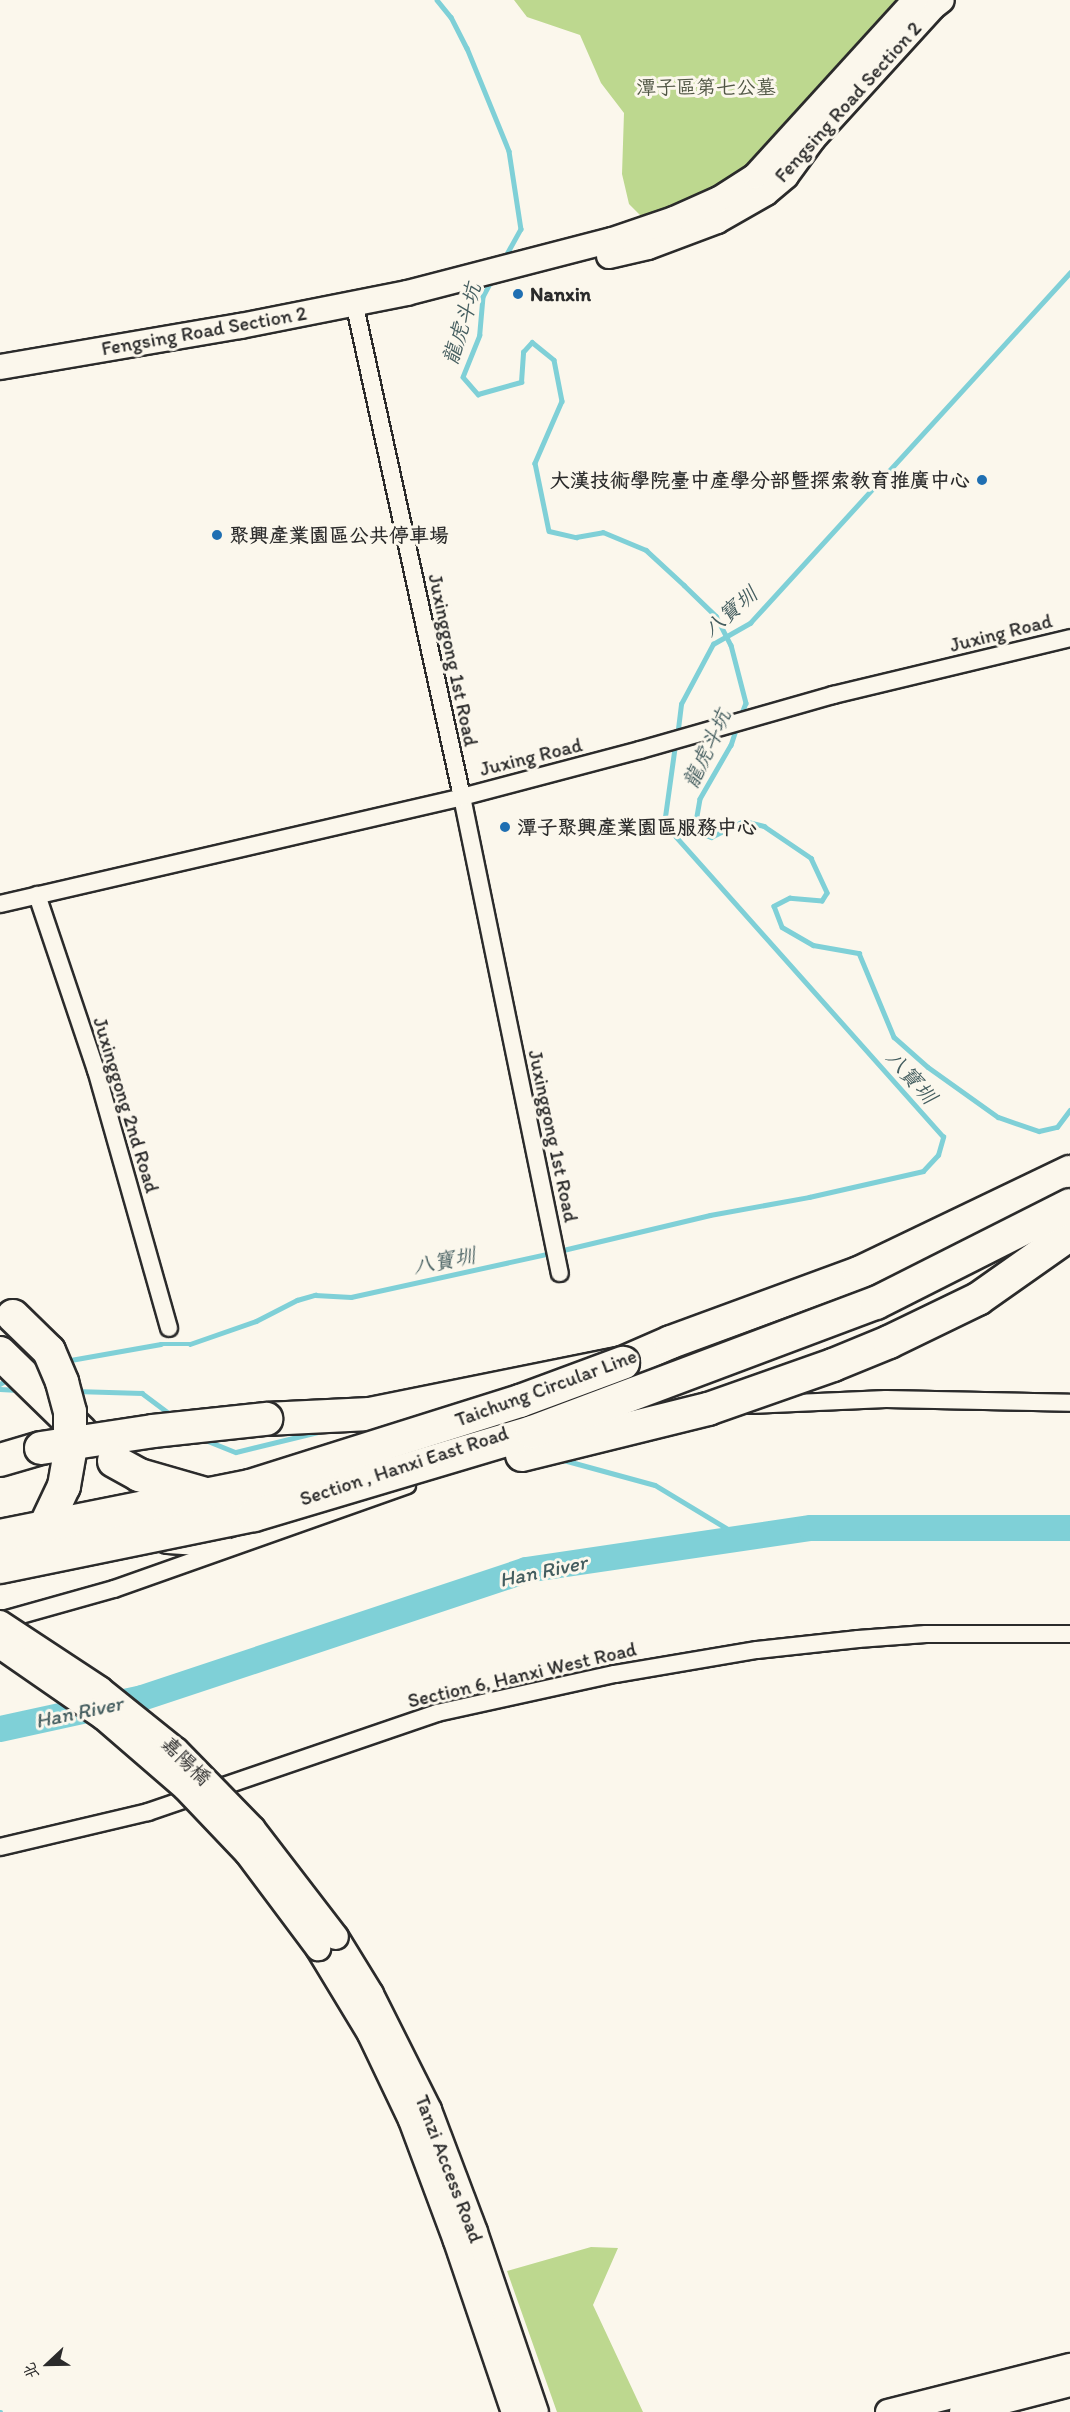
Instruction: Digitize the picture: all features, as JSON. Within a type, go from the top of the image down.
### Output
[{"type":"highway","name":"Taichung Circular Line","points":[[0,1536],[250,1486],[520,1401],[859,1273],[1070,1172]]},
{"type":"highway","name":"Taichung Circular Line","points":[[0,1567],[254,1515],[532,1432],[876,1303],[1070,1204]]},
{"type":"highway","points":[[0,1521],[59,1522],[146,1536],[215,1540],[602,1433],[708,1409],[833,1365],[889,1342],[978,1299],[1070,1234]]},
{"type":"highway","points":[[0,1582],[39,1539],[58,1503],[69,1463],[72,1435],[68,1401],[49,1352],[7,1312]]},
{"type":"highway","points":[[0,1353],[114,1461],[139,1475],[196,1492],[412,1486]]},
{"type":"highway","points":[[0,1460],[41,1448],[153,1431],[266,1419],[370,1414],[623,1363]]},
{"type":"street","name":"Fengsing Road Section 2","points":[[494,276],[612,240],[674,219],[719,200],[755,176],[915,0]]},
{"type":"street","name":"Fengsing Road Section 2","points":[[0,367],[241,326],[354,302],[648,247],[717,221],[766,193],[786,176],[813,139],[933,7],[942,0]]},
{"type":"street","name":"Juxinggong 1st Road","points":[[354,302],[462,796],[560,1273]]},
{"type":"street","name":"Juxing Road","points":[[0,904],[462,796],[640,750],[832,695],[1070,638]]},
{"type":"street","name":"Juxinggong 2nd Road","points":[[37,895],[96,1070],[169,1328]]},
{"type":"street","points":[[0,1622],[114,1589],[489,1456],[643,1420],[770,1403],[886,1400],[1070,1403]]},
{"type":"street","name":"嘉陽橋","points":[[0,1622],[100,1689],[176,1750],[253,1829],[327,1942]]},
{"type":"street","name":"Section 6, Hanxi West Road","points":[[0,1847],[148,1812],[437,1713],[615,1674],[757,1650],[858,1639],[926,1634],[1070,1634]]},
{"type":"street","name":"嘉陽橋","points":[[0,1646],[104,1718],[185,1788],[327,1942]]},
{"type":"street","name":"Tanzi Access Road","points":[[327,1942],[411,2120],[456,2241],[514,2412]]},
{"type":"street","name":"Tanzi Access Road","points":[[327,1942],[376,2003],[429,2110],[475,2232],[536,2412]]},
{"type":"street","points":[[888,2412],[1070,2366]]},
{"type":"street","points":[[962,2412],[1070,2384]]},
{"type":"green space","name":"潭子區第七公墓","points":[[514,0],[896,0],[745,169],[712,188],[642,217],[629,204],[622,174],[624,113],[601,83],[580,35],[527,17]]},
{"type":"green space","points":[[591,2247],[618,2248],[593,2305],[643,2412],[557,2412],[507,2271]]},
{"type":"waterway","name":"龍虎斗坑","points":[[437,0],[451,17],[467,48],[509,151],[521,229],[504,260]]},
{"type":"waterway","name":"八寶圳","points":[[677,737],[681,704],[713,644],[750,623],[1070,272]]},
{"type":"waterway","name":"龍虎斗坑","points":[[492,280],[483,297],[480,335],[463,377],[478,394],[521,382],[523,352],[532,342],[554,360],[562,401],[535,463],[549,531],[576,537],[603,532],[646,550],[684,585],[716,616],[731,645],[746,703],[741,716]]},
{"type":"waterway","name":"龍虎斗坑","points":[[737,727],[731,745],[700,799],[696,821],[698,832],[711,837],[744,821],[764,826],[811,858],[827,893],[822,901],[790,898],[774,906],[782,927],[813,945],[859,953],[894,1037],[928,1067],[998,1117],[1039,1131],[1057,1127],[1070,1110]]},
{"type":"waterway","name":"八寶圳","points":[[559,1251],[710,1215],[809,1197],[923,1171],[938,1155],[943,1137],[664,824],[675,745]]},
{"type":"waterway","name":"八寶圳","points":[[65,1361],[161,1344],[190,1344],[256,1321],[297,1300],[315,1295],[351,1297],[551,1253]]},
{"type":"waterway","name":"八寶圳","points":[[0,1384],[10,1378]]},
{"type":"waterway","points":[[0,1389],[18,1390]]},
{"type":"waterway","points":[[75,1391],[142,1393],[172,1416]]},
{"type":"waterway","points":[[203,1439],[236,1452],[322,1431]]},
{"type":"waterway","points":[[560,1459],[655,1485],[743,1538]]},
{"type":"waterway","name":"Han River","points":[[0,1729],[142,1698],[526,1570],[811,1528],[1070,1528]]},
{"type":"place","name":"Nanxin","points":[[518,294]]},
{"type":"place","name":"大漢技術學院臺中產學分部暨探索教育推廣中心","points":[[982,480]]},
{"type":"place","name":"聚興產業園區公共停車場","points":[[217,535]]},
{"type":"place","name":"潭子聚興產業園區服務中心","points":[[505,827]]}]
